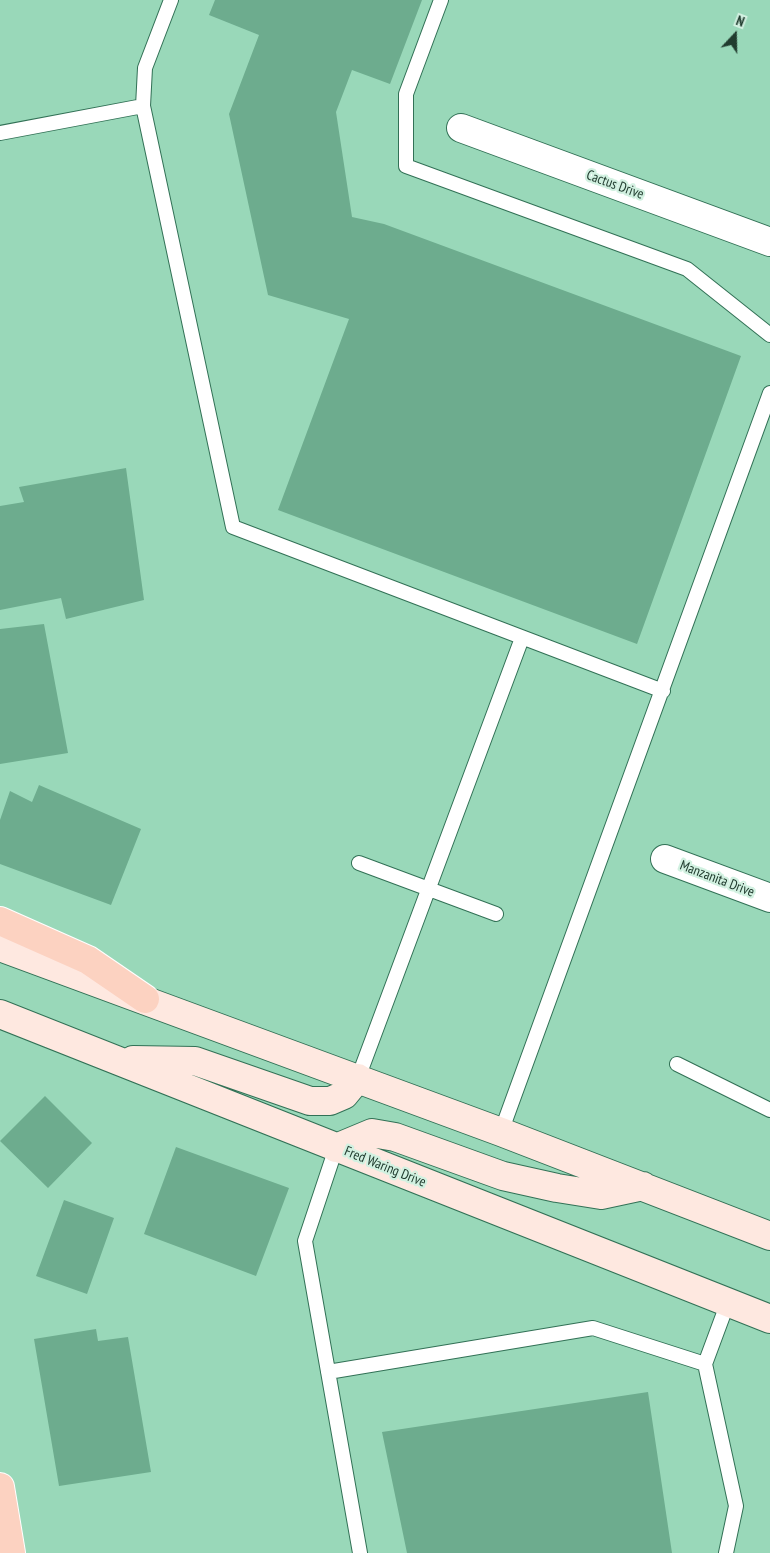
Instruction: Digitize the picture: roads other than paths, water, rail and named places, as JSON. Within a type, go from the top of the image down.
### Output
[{"type":"main road","points":[[0,921],[88,960],[145,999]]},
{"type":"main road","points":[[0,948],[145,999],[358,1078],[770,1236]]},
{"type":"main road","name":"Fred Waring Drive","points":[[0,1014],[770,1319]]},
{"type":"main road","points":[[120,1060],[195,1061],[310,1101],[330,1101],[344,1095],[358,1078]]},
{"type":"main road","points":[[336,1148],[372,1133],[395,1137],[503,1176],[557,1188],[601,1194],[642,1186]]},
{"type":"main road","points":[[0,1487],[11,1553]]},
{"type":"street","name":"Cactus Drive","points":[[461,128],[770,242]]},
{"type":"street","name":"Manzanita Drive","points":[[665,859],[770,898]]},
{"type":"lane","points":[[171,0],[145,68],[143,106],[233,528],[663,691]]},
{"type":"lane","points":[[441,0],[406,94],[406,166],[687,269],[770,336]]},
{"type":"lane","points":[[0,133],[143,106]]},
{"type":"lane","points":[[501,1132],[770,393]]},
{"type":"lane","points":[[358,1078],[522,638]]},
{"type":"lane","points":[[359,863],[496,914]]},
{"type":"lane","points":[[677,1064],[770,1110]]},
{"type":"lane","points":[[336,1148],[305,1241],[360,1553]]},
{"type":"lane","points":[[726,1553],[736,1506],[705,1364],[728,1302]]},
{"type":"lane","points":[[328,1372],[592,1328],[705,1364]]}]
